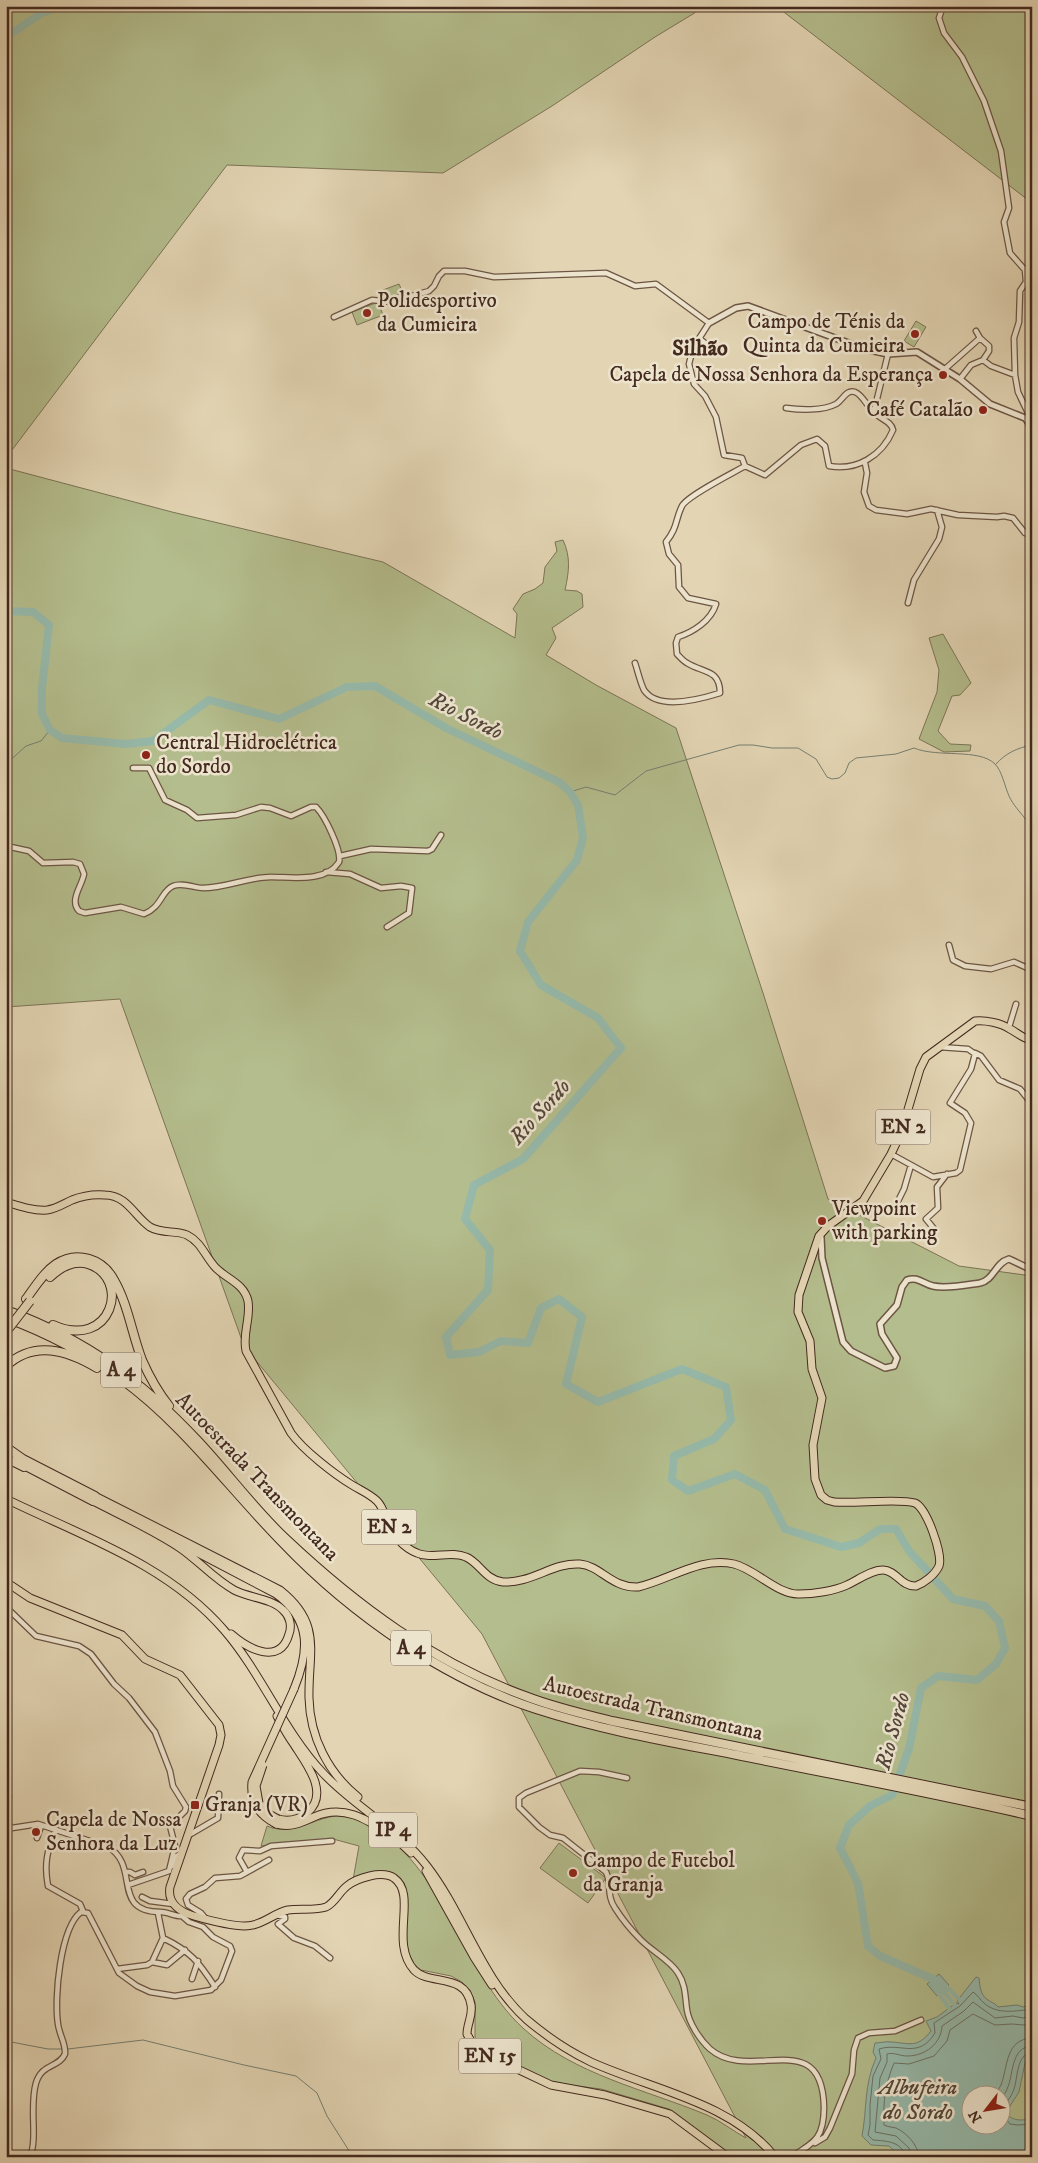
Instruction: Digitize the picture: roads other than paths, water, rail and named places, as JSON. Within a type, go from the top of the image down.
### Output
[{"type":"highway","points":[[6,1332],[46,1274],[55,1265],[64,1260],[85,1257],[98,1262],[106,1268],[115,1281],[142,1360],[154,1384],[170,1406],[191,1429],[197,1440]]},
{"type":"highway","points":[[6,1324],[50,1276],[66,1265],[75,1263],[96,1267],[110,1283],[112,1302],[104,1318],[87,1330],[74,1332],[38,1318],[32,1319]]},
{"type":"highway","name":"Autoestrada Transmontana","points":[[6,1310],[32,1319],[85,1346],[124,1372],[149,1392],[197,1440],[285,1538],[333,1581],[369,1610],[413,1641],[489,1681],[524,1696],[612,1722],[757,1755],[1019,1809],[1032,1816]]},
{"type":"highway","name":"Autoestrada Transmontana","points":[[6,1318],[51,1337],[88,1357],[121,1379],[189,1440],[281,1542],[327,1587],[365,1618],[430,1660],[487,1689],[535,1708],[662,1740],[757,1755]]},
{"type":"highway","points":[[6,1366],[17,1357],[29,1352],[52,1349],[71,1355],[94,1366],[138,1397],[144,1398]]},
{"type":"highway","points":[[6,1442],[34,1468]]},
{"type":"highway","points":[[6,1447],[34,1468]]},
{"type":"highway","points":[[6,1453],[94,1498]]},
{"type":"highway","points":[[6,1458],[34,1468]]},
{"type":"highway","name":"Autoestrada Transmontana","points":[[1019,1809],[1032,1807]]},
{"type":"main road","name":"EN 2","points":[[6,1202],[34,1210],[45,1210],[78,1198],[110,1195],[126,1203],[151,1228],[182,1233],[194,1240],[203,1249],[215,1267],[238,1284],[245,1293],[248,1308],[245,1340],[246,1351],[292,1435],[347,1482],[377,1501],[394,1535],[418,1554],[463,1555],[489,1577],[504,1582],[527,1579],[568,1565],[578,1564],[589,1566],[619,1584],[636,1587],[705,1564],[724,1562],[741,1566],[785,1591],[795,1594],[842,1587],[881,1570],[889,1571],[906,1584],[913,1586],[921,1584],[938,1567],[938,1552],[926,1515],[918,1505],[909,1502],[834,1502],[825,1499],[818,1489],[815,1479],[813,1447],[822,1398],[812,1370],[810,1341],[797,1306],[810,1260],[820,1234],[863,1201],[891,1154],[900,1136],[922,1065],[928,1055],[975,1021],[983,1020],[1009,1027],[1025,1039],[1032,1040]]},
{"type":"main road","points":[[94,1498],[182,1550],[236,1592],[282,1608],[290,1621],[290,1630],[284,1643],[279,1648],[268,1652],[257,1651],[246,1646],[174,1582],[135,1558],[96,1541]]},
{"type":"main road","points":[[94,1498],[280,1590],[299,1607],[312,1640],[309,1683],[311,1718],[317,1741],[324,1756],[330,1767],[348,1789],[402,1834],[428,1862],[449,1894],[485,1964]]},
{"type":"main road","name":"IP 4","points":[[6,1499],[128,1556],[169,1581],[208,1613],[224,1630],[263,1684],[307,1753],[322,1772],[341,1790],[399,1835],[428,1867],[502,1993],[525,2018],[557,2043],[590,2061],[697,2103],[727,2117],[750,2132],[775,2157]]},
{"type":"main road","name":"IP 4","points":[[6,1504],[127,1559],[172,1585],[213,1621],[229,1640],[293,1740],[319,1774],[342,1796],[380,1824],[425,1870],[474,1957],[498,1995],[523,2021],[555,2046],[588,2065],[696,2106],[726,2120],[748,2135],[770,2157]]},
{"type":"main road","points":[[149,1530],[175,1541],[287,1601],[300,1622],[305,1636],[306,1652],[295,1691]]},
{"type":"main road","points":[[6,1582],[28,1597],[124,1636],[145,1660],[174,1671],[184,1679],[221,1729],[220,1742],[170,1890],[170,1898],[173,1904]]},
{"type":"main road","points":[[310,1634],[307,1666],[252,1782],[252,1796],[255,1806],[262,1815],[288,1826],[328,1812],[350,1813],[367,1819],[396,1839]]},
{"type":"main road","points":[[258,1684],[316,1782],[316,1796],[310,1810],[295,1820],[277,1822]]},
{"type":"main road","name":"EN 15","points":[[173,1904],[184,1915],[250,1926],[275,1914],[292,1910],[325,1907],[347,1885],[385,1874],[391,1876],[399,1882],[404,1896],[402,1941],[408,1959],[413,1969],[419,1974],[450,1981],[467,1994],[472,2007],[468,2034],[476,2048],[554,2086],[605,2095],[667,2112],[685,2123],[728,2157]]},
{"type":"street","points":[[943,6],[939,18],[944,33],[962,57],[984,101],[1001,151],[1009,208],[1004,222],[1010,253],[1025,270],[1026,282],[1020,291],[1019,322],[1014,338],[1015,375],[1018,392],[1029,415],[1032,438]]},
{"type":"street","points":[[334,317],[372,300],[391,302],[429,291],[444,271],[465,271],[494,277],[606,273],[635,286],[656,284],[709,323]]},
{"type":"street","points":[[1026,282],[1032,284]]},
{"type":"street","points":[[786,408],[799,409],[830,406],[839,402],[847,393],[853,392],[859,395],[874,412],[891,424],[893,430],[875,456],[865,463],[839,468],[829,466],[825,446],[816,440],[801,446],[765,475],[745,466],[742,458],[724,455],[716,417],[705,396],[694,384],[690,375],[689,364],[693,348],[709,323],[736,308],[748,306],[865,349],[888,354],[917,352],[946,369],[990,404],[1023,416],[1029,423]]},
{"type":"street","points":[[960,379],[971,365],[983,360],[989,351],[989,346],[980,338],[976,331]]},
{"type":"street","points":[[700,338],[711,348]]},
{"type":"street","points":[[946,369],[980,338]]},
{"type":"street","points":[[874,412],[888,354]]},
{"type":"street","points":[[983,360],[991,366],[1015,375]]},
{"type":"street","points":[[865,463],[868,474],[864,492],[869,506],[876,510],[907,514],[937,510],[958,515],[1004,516],[1013,518],[1025,533],[1032,535]]},
{"type":"street","points":[[635,663],[644,690],[658,700],[676,703],[720,693],[720,683],[714,675],[687,663],[677,654],[676,643],[678,637],[694,632],[714,612],[716,604],[688,598],[679,587],[678,565],[669,554],[666,542],[674,532],[682,505],[706,488],[745,466]]},
{"type":"street","points":[[908,603],[914,580],[939,539],[942,527],[937,510]]},
{"type":"street","points":[[133,768],[149,768],[165,800],[198,818],[236,815],[260,807],[269,808],[290,816],[315,807],[331,830],[340,856],[337,865],[326,872]]},
{"type":"street","points":[[340,856],[372,849],[429,851],[441,835]]},
{"type":"street","points":[[6,846],[28,851],[42,862],[73,862],[80,865],[83,869],[84,877],[75,902],[78,910],[84,913],[121,906],[136,913],[145,913],[158,906],[168,889],[178,884],[204,888],[244,883],[259,878],[305,877],[326,872],[350,874],[381,888],[412,887],[409,913],[387,927]]},
{"type":"street","points":[[949,945],[952,960],[960,965],[991,970],[1014,962],[1032,970]]},
{"type":"street","points":[[1009,1027],[1016,1004]]},
{"type":"street","points":[[937,1047],[968,1049],[974,1052],[980,1056],[999,1080],[1020,1089],[1032,1104]]},
{"type":"street","points":[[891,1154],[933,1177],[956,1173],[960,1170],[971,1123],[967,1115],[950,1103],[971,1069],[976,1057],[974,1052]]},
{"type":"street","points":[[895,1207],[904,1189],[911,1165]]},
{"type":"street","points":[[935,1230],[926,1219],[938,1208],[937,1188],[947,1174]]},
{"type":"street","points":[[820,1234],[823,1264],[844,1344],[851,1351],[885,1368],[894,1366],[897,1358],[882,1334],[880,1324],[897,1305],[902,1287],[907,1280],[916,1278],[937,1287],[980,1283],[989,1279],[1001,1263],[1009,1259],[1032,1270]]},
{"type":"street","points":[[810,1260],[818,1259],[823,1264]]},
{"type":"street","points":[[6,1607],[36,1636],[79,1646],[88,1651],[114,1684],[129,1698],[155,1732],[170,1771],[172,1786],[186,1807],[185,1811],[170,1826],[175,1843],[169,1871]]},
{"type":"street","points":[[627,1778],[599,1772],[580,1771],[526,1793],[518,1798],[519,1807],[550,1835],[563,1838],[606,1872],[608,1877],[608,1893],[614,1908],[641,1940],[677,1971],[684,1982],[687,2012],[698,2034],[710,2048],[718,2054],[742,2060],[797,2060],[809,2065],[816,2072],[823,2094],[823,2121],[819,2135],[811,2145]]},
{"type":"street","points":[[188,1836],[218,1818],[219,1794]]},
{"type":"street","points":[[6,1822],[12,1828],[35,1824],[56,1830],[111,1849],[117,1854],[125,1872],[129,1897],[134,1905],[142,1909],[184,1915],[189,1922],[201,1926],[214,1938],[232,1948],[223,1976],[215,1987],[207,1991],[168,1996],[140,1988],[120,1974],[97,1934],[89,1914],[83,1911],[80,1904],[48,1886],[45,1864],[46,1852],[56,1830]]},
{"type":"street","points":[[38,1838],[41,1826]]},
{"type":"street","points":[[247,1872],[239,1858],[243,1850],[260,1851],[271,1846],[332,1841]]},
{"type":"street","points":[[128,1884],[169,1871],[176,1857],[182,1852]]},
{"type":"street","points":[[206,1919],[201,1913],[189,1906],[186,1901],[188,1896],[205,1887],[215,1878],[238,1876],[269,1860]]},
{"type":"street","points":[[125,1872],[131,1872],[135,1876],[143,1872]]},
{"type":"street","points":[[142,1896],[150,1901],[173,1904]]},
{"type":"street","points":[[30,2157],[33,2147],[32,2113],[36,2081],[43,2070],[62,2060],[65,2054],[57,2017],[61,1954],[68,1930],[77,1915],[83,1911]]},
{"type":"street","points":[[117,1969],[147,1965],[152,1962],[163,1938],[158,1912]]},
{"type":"street","points":[[275,1914],[285,1917],[278,1924],[294,1938],[316,1946],[330,1958]]},
{"type":"street","points":[[163,1938],[185,1950],[198,1961],[215,1987]]},
{"type":"street","points":[[152,1962],[167,1964],[185,1950]]},
{"type":"street","points":[[192,1979],[198,1961]]},
{"type":"street","points":[[793,2156],[822,2139],[830,2128],[852,2074],[854,2048],[858,2038],[869,2033],[895,2031],[921,2020]]},
{"type":"water","points":[[939,1974],[949,1985],[937,1996],[927,1984]]},
{"type":"water","name":"Albufeira do Sordo","points":[[976,1977],[979,1978],[983,1996],[998,2007],[1017,2005],[1023,2007],[1032,2004],[1032,2055],[1025,2063],[1019,2092],[1010,2106],[1010,2086],[960,2086],[960,2136],[1010,2136],[1010,2117],[1022,2120],[1032,2119],[1032,2157],[901,2157],[889,2146],[871,2145],[862,2136],[869,2078],[876,2058],[873,2052],[875,2043],[917,2043],[931,2031],[926,2021],[937,2017],[956,2003],[959,2004],[957,2001]]},
{"type":"waterway","points":[[6,37],[42,13],[61,6]]},
{"type":"waterway","name":"Rio Sordo","points":[[6,611],[33,612],[49,625],[42,688],[42,714],[50,730],[62,738],[126,744],[153,741],[209,700],[279,719],[347,687],[375,686],[446,728],[559,782],[570,792],[578,805],[583,838],[577,860],[528,922],[520,951],[541,985],[598,1018],[621,1048],[523,1159],[474,1185],[465,1219],[490,1250],[488,1290],[446,1337],[450,1355],[479,1352],[501,1341],[528,1343],[541,1308],[559,1299],[582,1317],[566,1384],[598,1402],[682,1369],[726,1387],[731,1420],[714,1439],[674,1456],[672,1480],[688,1491],[735,1474],[765,1490],[785,1529],[841,1547],[859,1543],[880,1529],[896,1529],[909,1551],[953,1599],[985,1606],[999,1621],[1005,1648],[996,1664],[977,1680],[938,1676],[921,1688],[909,1749],[892,1795],[870,1806],[849,1825],[840,1848],[858,1883],[868,1946],[880,1956],[933,1979],[945,1989]]},
{"type":"waterway","points":[[6,764],[26,746],[41,741],[50,730]]},
{"type":"waterway","points":[[570,792],[586,787],[615,795],[646,771],[739,745],[798,748],[816,759],[827,777],[832,779],[839,778],[845,773],[849,763],[856,758],[896,754],[914,748],[924,751],[979,756],[988,759],[1000,771],[1009,796],[1015,806],[1027,821],[1032,822]]},
{"type":"waterway","points":[[996,764],[1012,751],[1032,745]]},
{"type":"waterway","points":[[1027,821],[1032,835]]},
{"type":"waterway","points":[[947,1987],[959,1999]]},
{"type":"waterway","points":[[943,1991],[954,2004]]},
{"type":"waterway","points":[[939,1994],[949,2008]]},
{"type":"waterway","points":[[68,2049],[143,2040],[296,2076],[317,2093],[327,2116],[353,2157]]},
{"type":"waterway","points":[[6,2041],[48,2049],[62,2049]]},
{"type":"place","name":"Polidesportivo da Cumieira","points":[[367,313]]},
{"type":"place","name":"Campo de Ténis da Quinta da Cumieira","points":[[915,334]]},
{"type":"place","name":"Capela de Nossa Senhora da Esperança","points":[[943,375]]},
{"type":"place","name":"Café Catalão","points":[[983,410]]},
{"type":"place","name":"Central Hidroelétrica do Sordo","points":[[146,755]]},
{"type":"place","name":"Viewpoint with parking","points":[[822,1221]]},
{"type":"place","name":"Granja (VR)","points":[[195,1805]]},
{"type":"place","name":"Capela de Nossa Senhora da Luz","points":[[36,1832]]},
{"type":"place","name":"Campo de Futebol da Granja","points":[[573,1873]]},
{"type":"district","name":"Silhão","points":[[700,348]]}]
